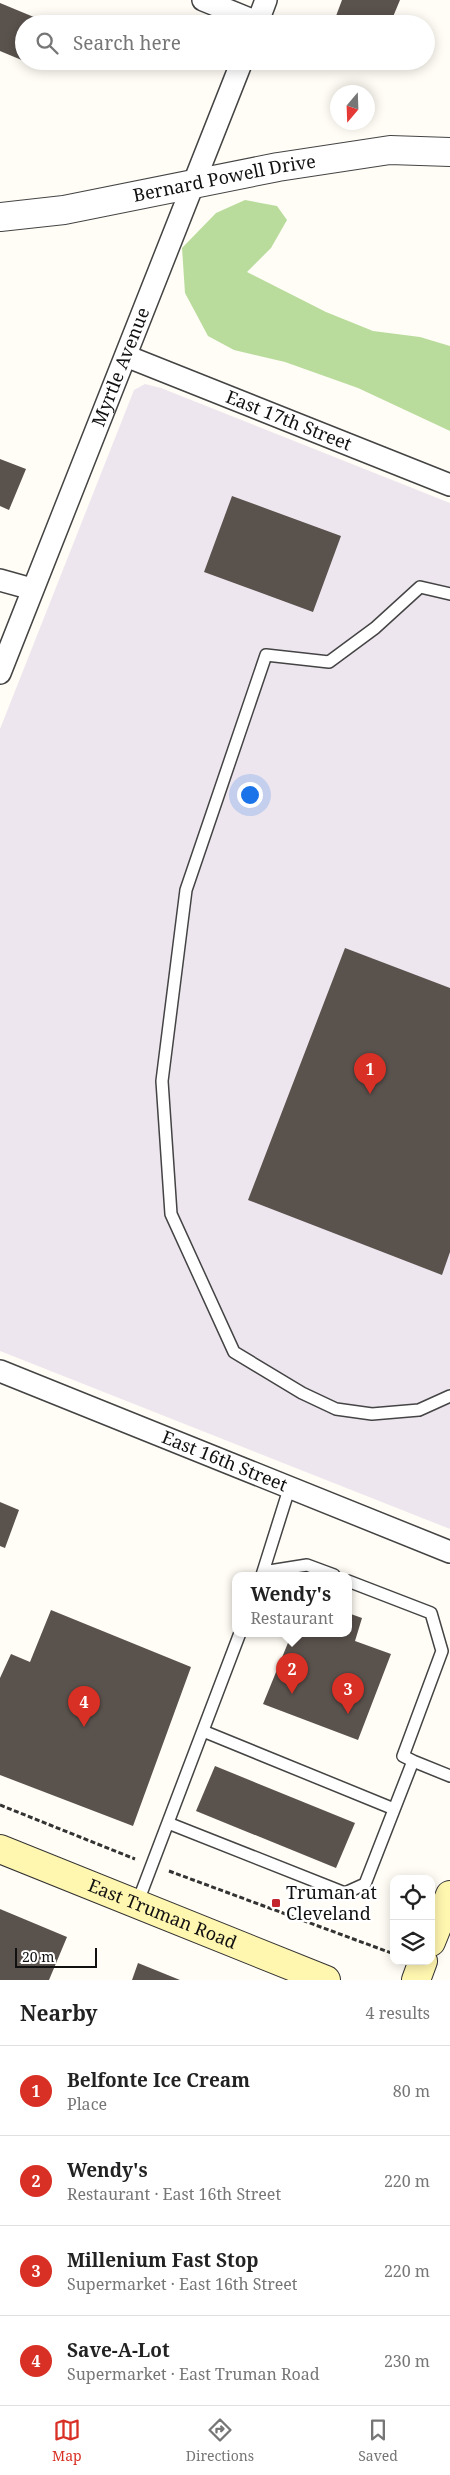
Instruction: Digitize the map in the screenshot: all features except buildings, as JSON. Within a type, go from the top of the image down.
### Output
[{"type":"main road","name":"East Truman Road","points":[[0,1849],[326,1980]]},
{"type":"main road","points":[[435,1932],[450,1895]]},
{"type":"main road","points":[[416,1980],[422,1965]]},
{"type":"street","points":[[203,0],[238,15]]},
{"type":"street","points":[[260,15],[266,0]]},
{"type":"street","name":"Myrtle Avenue","points":[[0,673],[238,70]]},
{"type":"street","name":"Bernard Powell Drive","points":[[0,216],[64,210],[278,167],[390,150],[450,152]]},
{"type":"street","name":"East 17th Street","points":[[126,356],[450,485]]},
{"type":"street","points":[[0,580],[32,589]]},
{"type":"street","name":"East 16th Street","points":[[0,1371],[290,1486],[450,1552]]},
{"type":"lane","points":[[450,594],[420,587],[375,628],[329,662],[266,655],[186,890],[162,1081],[171,1214],[234,1352],[302,1393],[336,1409],[372,1414],[419,1410],[450,1396]]},
{"type":"lane","points":[[263,1572],[290,1486]]},
{"type":"lane","points":[[268,1572],[307,1565],[326,1572]]},
{"type":"lane","points":[[352,1583],[431,1613],[442,1651],[403,1756],[450,1776]]},
{"type":"lane","points":[[137,1904],[238,1637]]},
{"type":"lane","points":[[203,1731],[394,1809]]},
{"type":"lane","points":[[168,1823],[345,1893],[365,1884],[413,1761]]},
{"type":"path","points":[[0,1805],[152,1865],[390,1953]]},
{"type":"shaded area","points":[[145,384],[161,388],[450,503],[450,1529],[0,1351],[0,729],[134,390]]},
{"type":"green space","points":[[245,200],[277,206],[287,220],[271,248],[247,272],[326,312],[373,331],[420,337],[450,346],[450,431],[358,388],[285,362],[234,350],[208,336],[185,293],[182,248],[216,213]]},
{"type":"place","name":"Belfonte Ice Cream","points":[[370,1094]]},
{"type":"place","name":"Wendy's","points":[[292,1694]]},
{"type":"place","name":"Millenium Fast Stop","points":[[348,1714]]},
{"type":"place","name":"Save-A-Lot","points":[[84,1727]]},
{"type":"place","name":"Truman at Cleveland","points":[[276,1903]]}]
